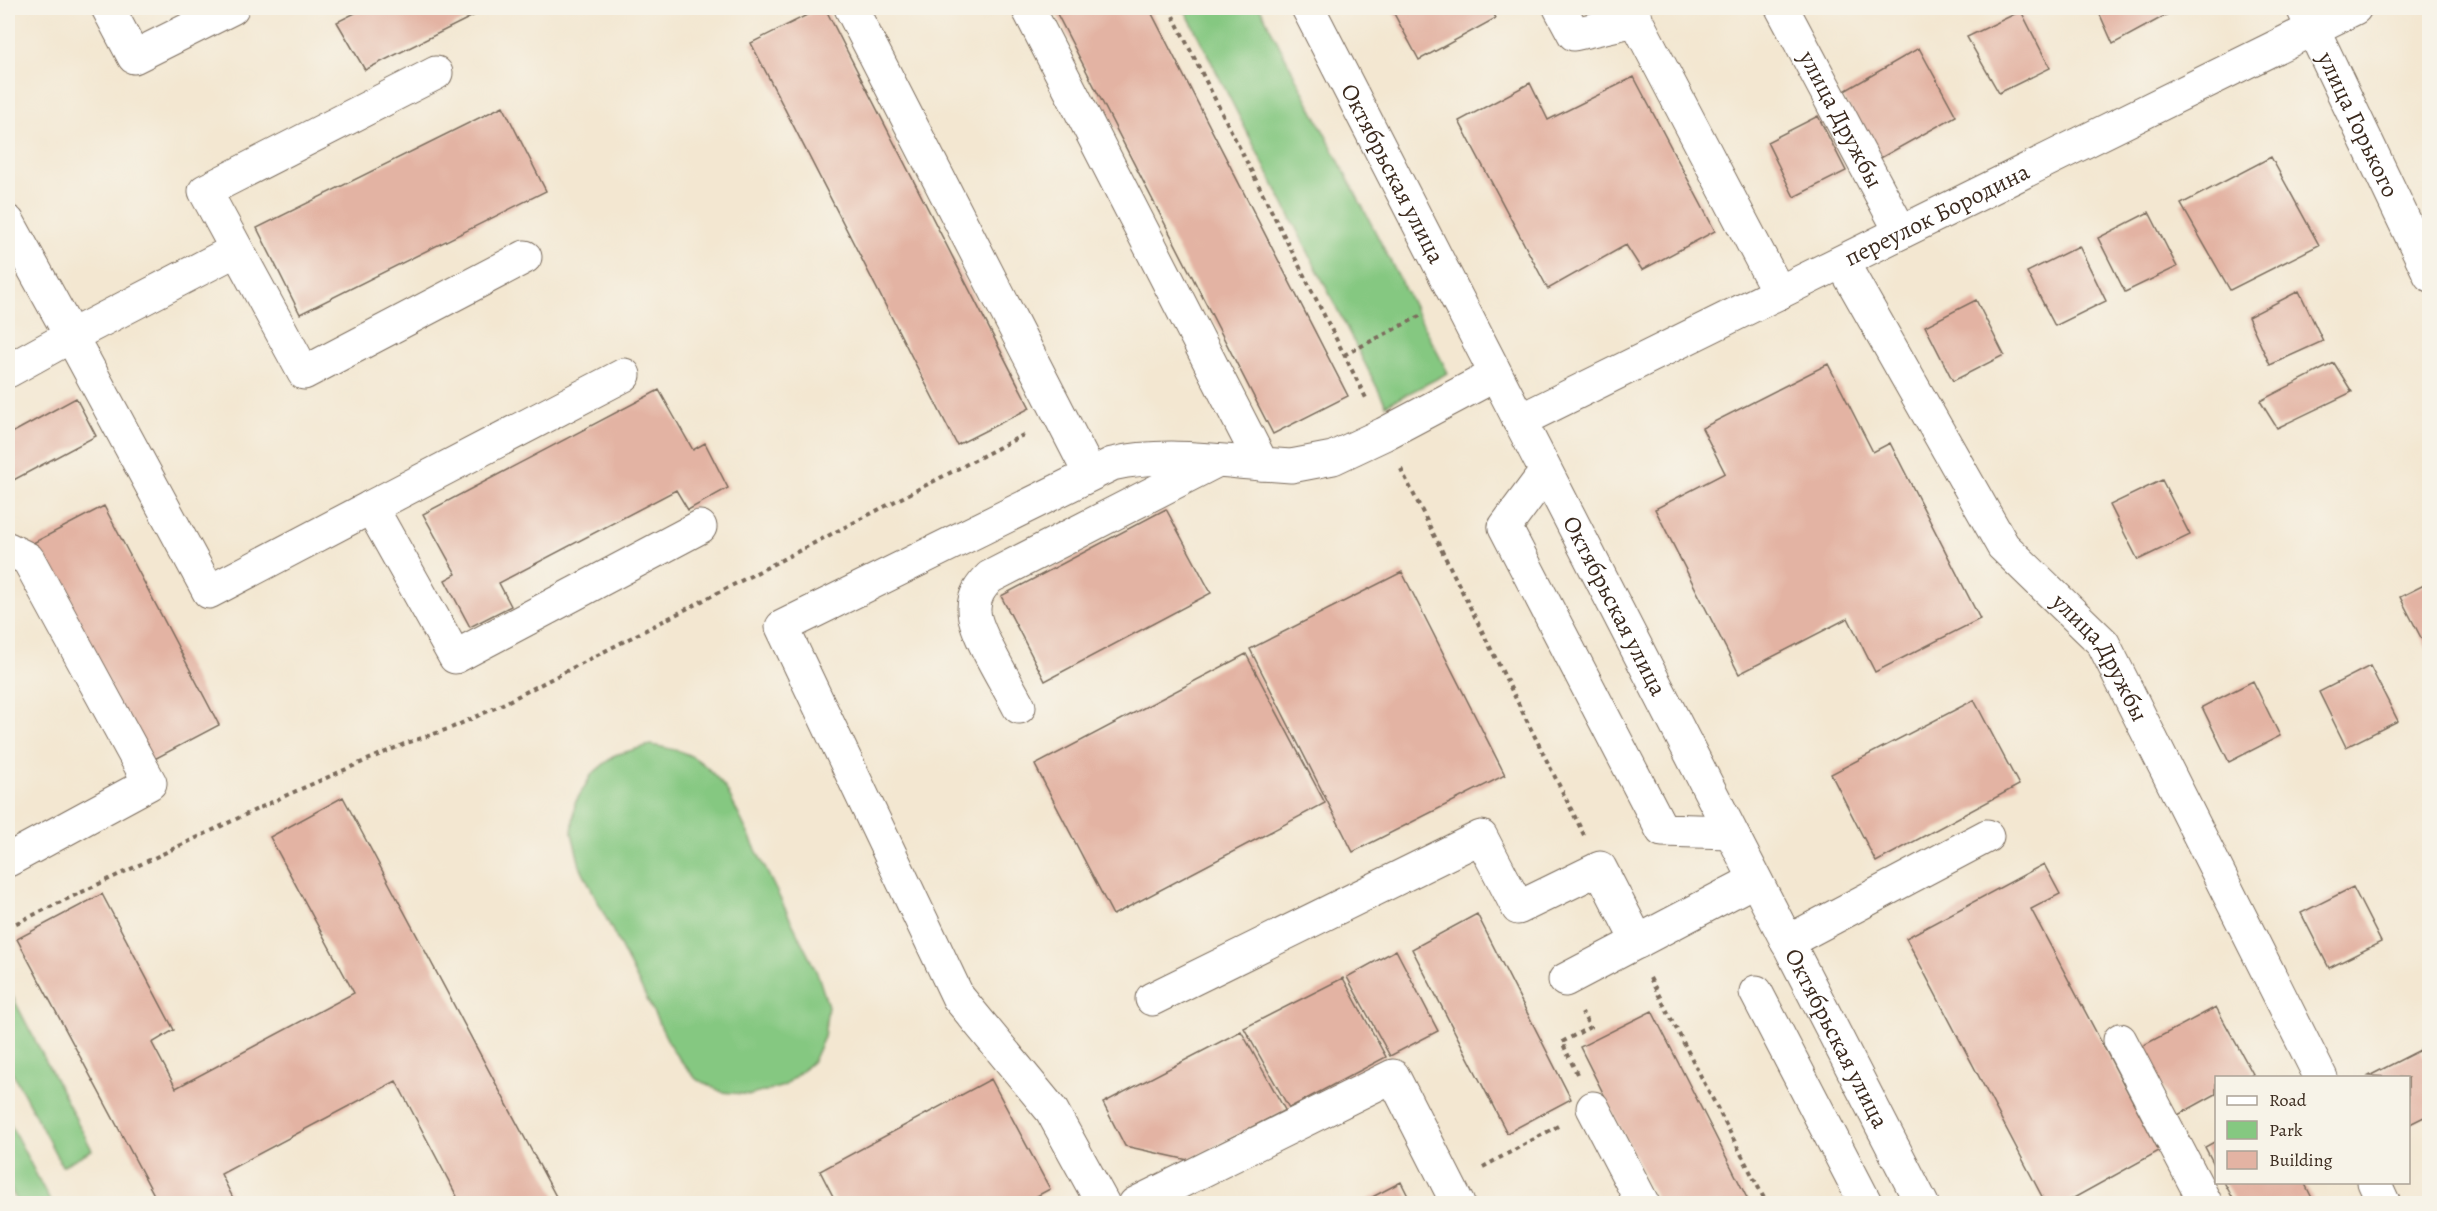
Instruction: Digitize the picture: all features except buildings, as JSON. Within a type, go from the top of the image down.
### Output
[{"type":"street","points":[[108,8],[134,57],[232,8]]},
{"type":"street","points":[[851,8],[1090,474]]},
{"type":"street","points":[[1028,8],[1262,464]]},
{"type":"street","name":"Октябрьская улица","points":[[1308,8],[1922,1203]]},
{"type":"street","points":[[1560,8],[1574,34],[1636,20],[1779,293]]},
{"type":"street","name":"улица Дружбы","points":[[1782,8],[1901,232]]},
{"type":"street","name":"переулок Бородина","points":[[1519,421],[1901,232],[2308,18],[2355,8]]},
{"type":"street","name":"улица Горького","points":[[2308,18],[2430,275]]},
{"type":"street","points":[[436,73],[205,191],[304,373],[525,257]]},
{"type":"street","points":[[8,222],[208,592],[624,375]]},
{"type":"street","points":[[8,371],[236,250]]},
{"type":"street","name":"улица Дружбы","points":[[1842,262],[2003,546],[2103,643],[2320,1076]]},
{"type":"street","points":[[1103,1203],[1052,1111],[958,997],[782,627],[1112,464],[1148,458],[1291,466],[1333,458],[1384,434],[1495,375]]},
{"type":"street","points":[[1018,707],[974,620],[976,597],[982,585],[990,576],[1216,461]]},
{"type":"street","points":[[1545,473],[1505,527],[1662,830],[1730,832]]},
{"type":"street","points":[[371,507],[455,657],[700,527]]},
{"type":"street","points":[[8,549],[28,559],[150,783],[8,860]]},
{"type":"street","points":[[1787,942],[1987,836]]},
{"type":"street","points":[[1152,999],[1481,837],[1518,908],[1600,868],[1638,942]]},
{"type":"street","points":[[1565,980],[1755,880]]},
{"type":"street","points":[[1756,992],[1866,1203]]},
{"type":"street","points":[[1772,1023],[1817,1000]]},
{"type":"street","points":[[2120,1040],[2206,1203]]},
{"type":"street","points":[[1135,1203],[1393,1076],[1453,1195]]},
{"type":"street","points":[[1593,1108],[1643,1203]]},
{"type":"street","points":[[2375,1184],[2384,1203]]},
{"type":"path","points":[[1344,355],[1455,297]]},
{"type":"path","points":[[8,927],[287,795],[492,709],[1060,416]]},
{"type":"path","points":[[1638,942],[1642,963],[1767,1203]]},
{"type":"path","points":[[1453,1195],[1593,1108],[1562,1042],[1590,1027],[1565,980]]},
{"type":"green space","points":[[1184,8],[1260,8],[1448,373],[1386,405]]},
{"type":"green space","points":[[650,745],[675,750],[694,758],[710,770],[726,789],[818,975],[828,1006],[824,1037],[813,1061],[784,1086],[751,1095],[722,1092],[696,1079],[673,1051],[580,866],[572,833],[575,803],[592,774],[615,755]]},
{"type":"green space","points":[[8,988],[92,1150],[62,1166],[8,1064]]},
{"type":"green space","points":[[8,1120],[51,1203],[18,1203],[8,1184]]}]
